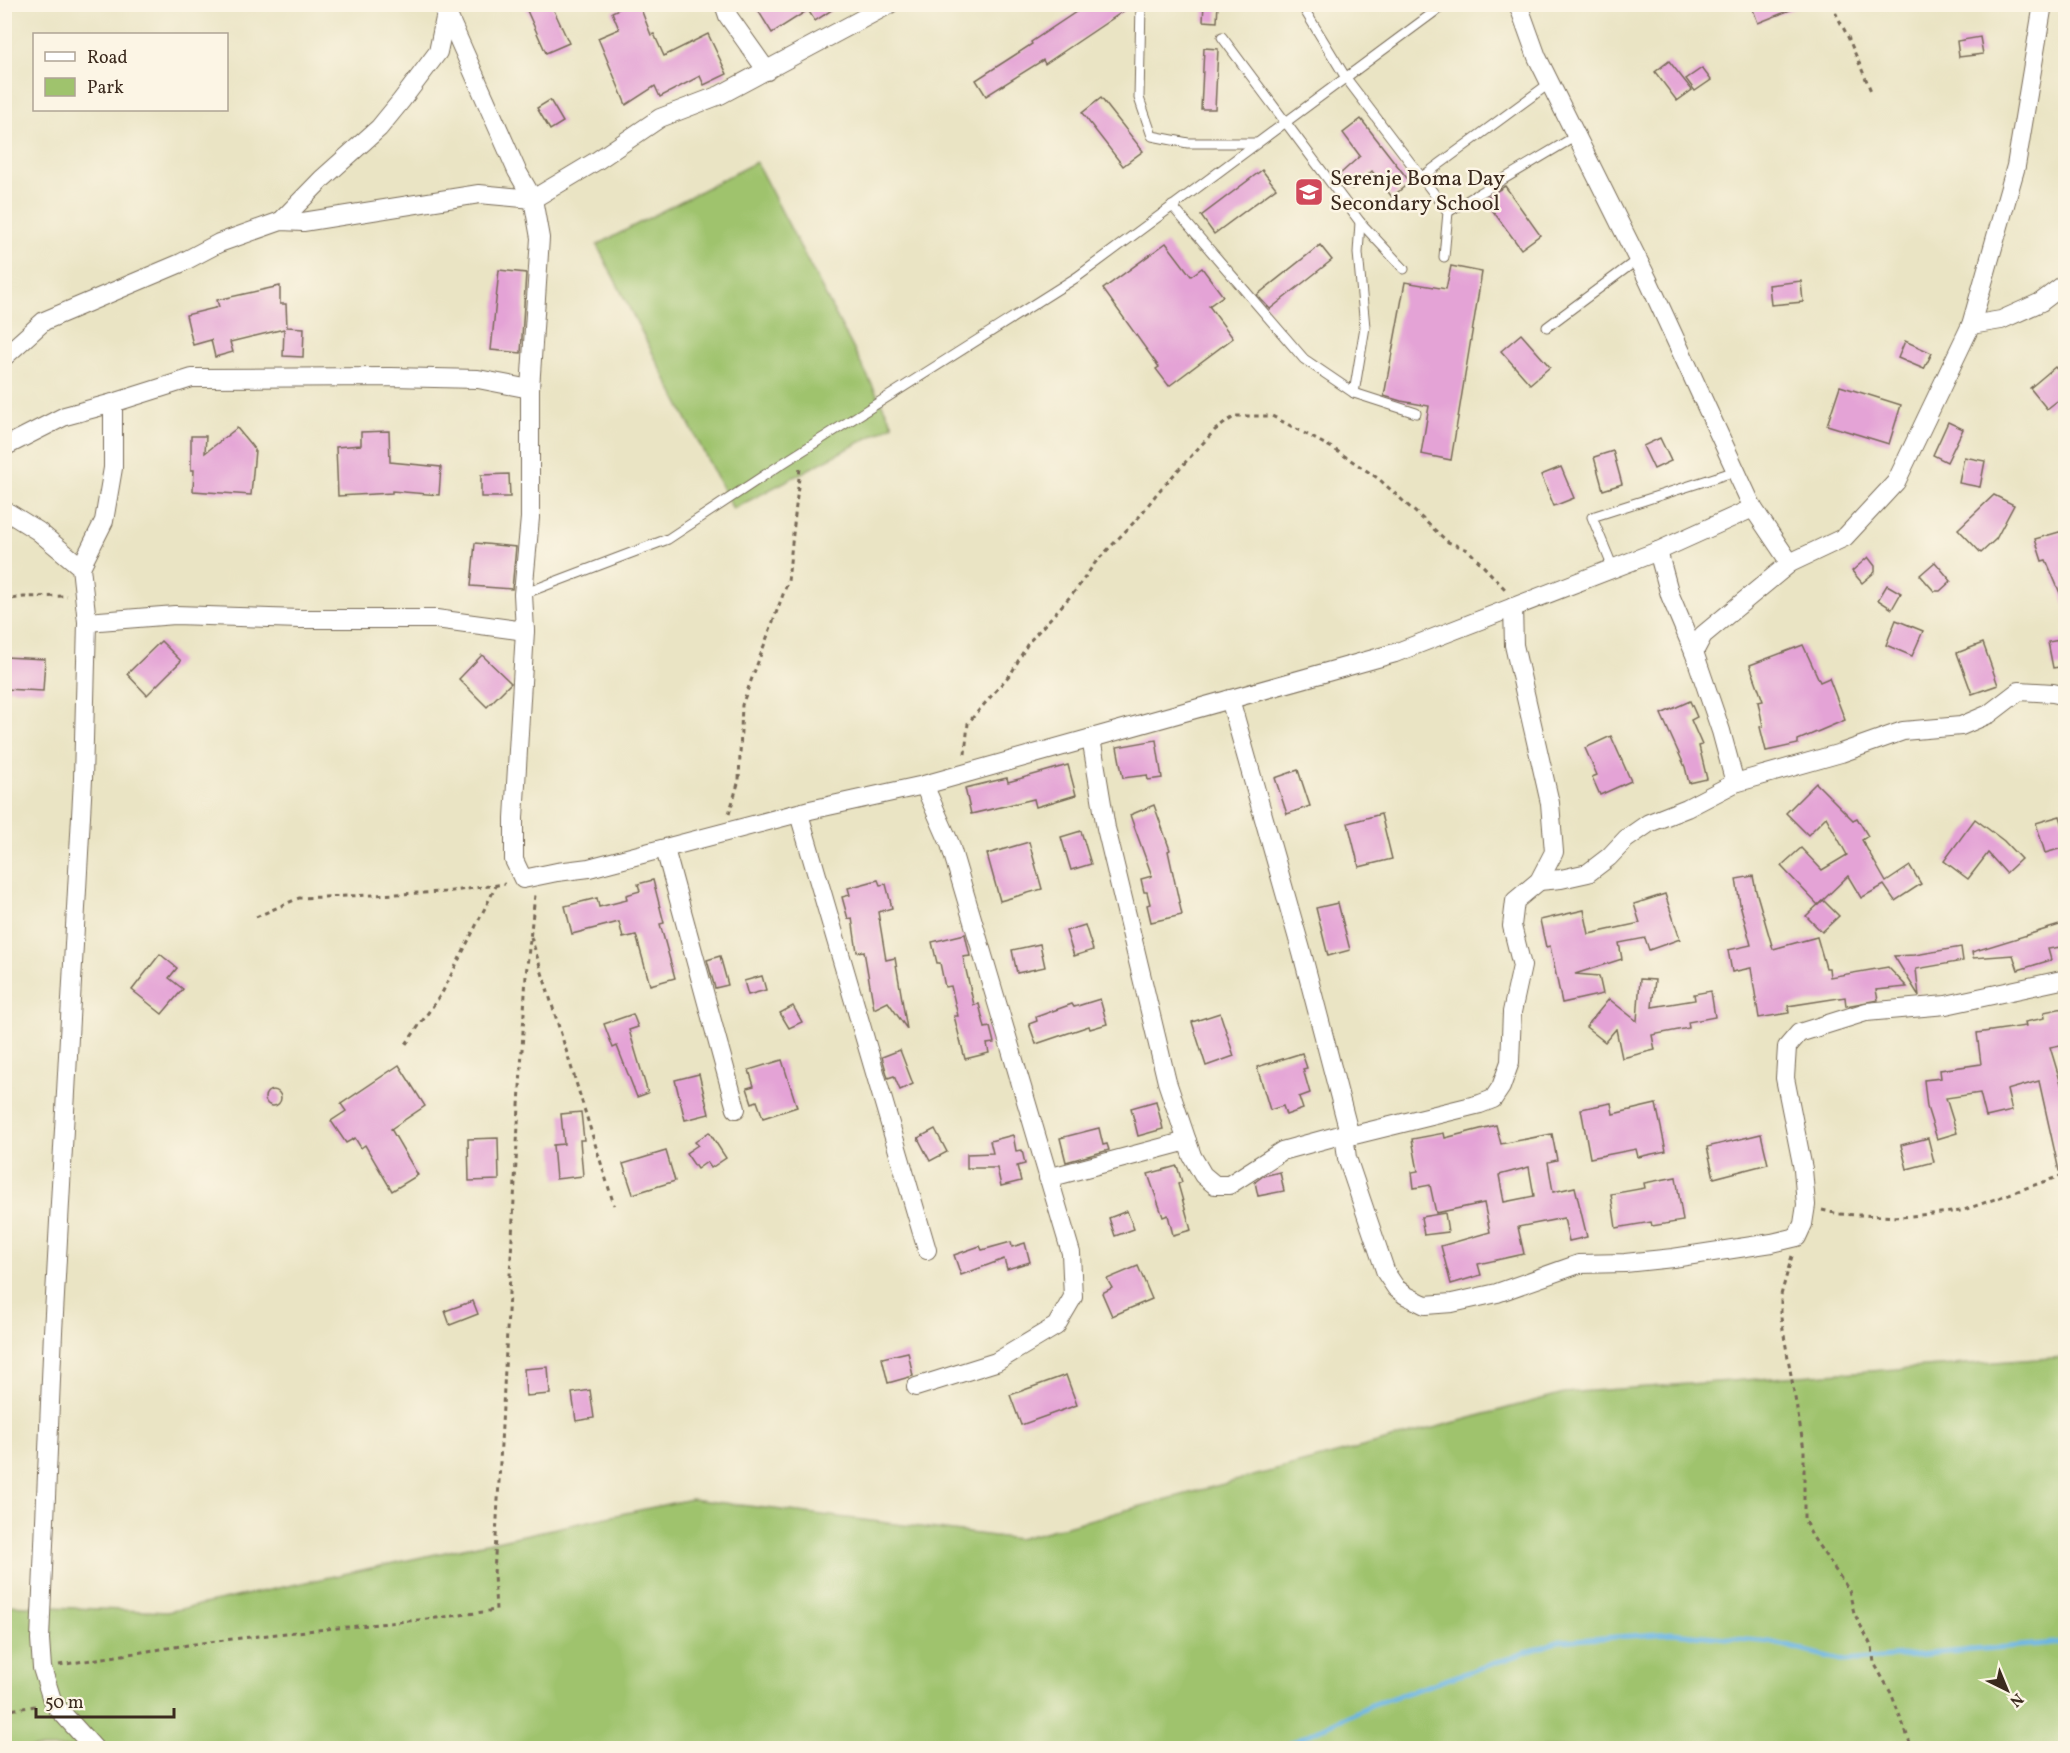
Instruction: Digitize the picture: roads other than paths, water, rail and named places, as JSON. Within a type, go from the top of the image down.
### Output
[{"type":"street","points":[[724,4],[728,16],[767,70]]},
{"type":"street","points":[[4,357],[44,321],[181,263],[219,243],[281,221],[303,222],[479,194],[533,199],[598,160],[660,118],[720,95],[890,4]]},
{"type":"street","points":[[1518,4],[1537,57],[1637,260],[1753,508],[1790,563]]},
{"type":"street","points":[[1694,652],[1703,635],[1790,563],[1845,537],[1896,482],[1971,325],[2016,166],[2043,4]]},
{"type":"street","points":[[445,9],[517,171],[533,199],[540,238],[530,389],[530,518],[524,594],[525,631],[514,818],[514,881],[589,868],[799,813],[924,785],[1395,653],[1658,551],[1753,508]]},
{"type":"street","points":[[281,221],[322,179],[379,128],[401,101],[438,52],[445,9]]},
{"type":"street","points":[[1971,325],[2011,316],[2041,302],[2066,283]]},
{"type":"street","points":[[4,447],[65,416],[113,404],[192,378],[478,379],[530,389]]},
{"type":"street","points":[[94,1749],[52,1703],[42,1668],[40,1627],[53,1332],[83,779],[87,622],[81,567],[104,521],[113,468],[113,404]]},
{"type":"street","points":[[4,510],[38,531],[81,567]]},
{"type":"street","points":[[1658,551],[1670,595],[1694,652],[1721,730],[1735,783]]},
{"type":"street","points":[[1091,738],[1106,828],[1167,1082],[1192,1156],[1203,1175],[1215,1185],[1229,1185],[1282,1151],[1493,1099],[1501,1087],[1510,1062],[1512,1012],[1522,966],[1512,926],[1515,901],[1539,881],[1554,852],[1550,803],[1514,645],[1517,605]]},
{"type":"street","points":[[87,622],[175,615],[300,619],[436,619],[525,631]]},
{"type":"street","points":[[1539,881],[1588,873],[1609,857],[1626,839],[1649,823],[1687,808],[1735,783],[1841,753],[1903,731],[1961,726],[1989,714],[2019,691],[2066,696]]},
{"type":"street","points":[[1230,699],[1299,942],[1347,1135],[1347,1158],[1386,1273],[1396,1288],[1425,1305],[1452,1303],[1497,1293],[1579,1264],[1673,1258],[1797,1237],[1803,1224],[1806,1206],[1803,1169],[1785,1078],[1787,1047],[1799,1033],[1866,1012],[1946,1005],[2066,979]]},
{"type":"street","points":[[916,1387],[996,1362],[1056,1326],[1073,1297],[1071,1253],[950,843],[924,785]]},
{"type":"street","points":[[799,813],[927,1250]]},
{"type":"street","points":[[665,849],[736,1109]]},
{"type":"street","points":[[1048,1178],[1187,1141]]},
{"type":"lane","points":[[1141,4],[1139,98],[1152,135],[1188,143],[1256,143]]},
{"type":"lane","points":[[1300,4],[1346,78],[1448,212],[1444,257]]},
{"type":"lane","points":[[524,594],[668,539],[1077,276],[1445,4]]},
{"type":"lane","points":[[1222,37],[1360,222],[1404,269]]},
{"type":"lane","points":[[1422,177],[1550,83]]},
{"type":"lane","points":[[1448,212],[1576,136]]},
{"type":"lane","points":[[1172,206],[1304,359],[1354,393],[1416,413]]},
{"type":"lane","points":[[1354,393],[1365,327],[1358,253],[1360,222]]},
{"type":"lane","points":[[1547,327],[1637,260]]},
{"type":"lane","points":[[1613,568],[1592,517],[1736,471]]},
{"type":"waterway","points":[[1281,1748],[1371,1705],[1560,1641],[1672,1633],[1770,1642],[1845,1661],[2066,1642]]},
{"type":"place","name":"Serenje Boma Day Secondary School","points":[[1309,192]]}]
